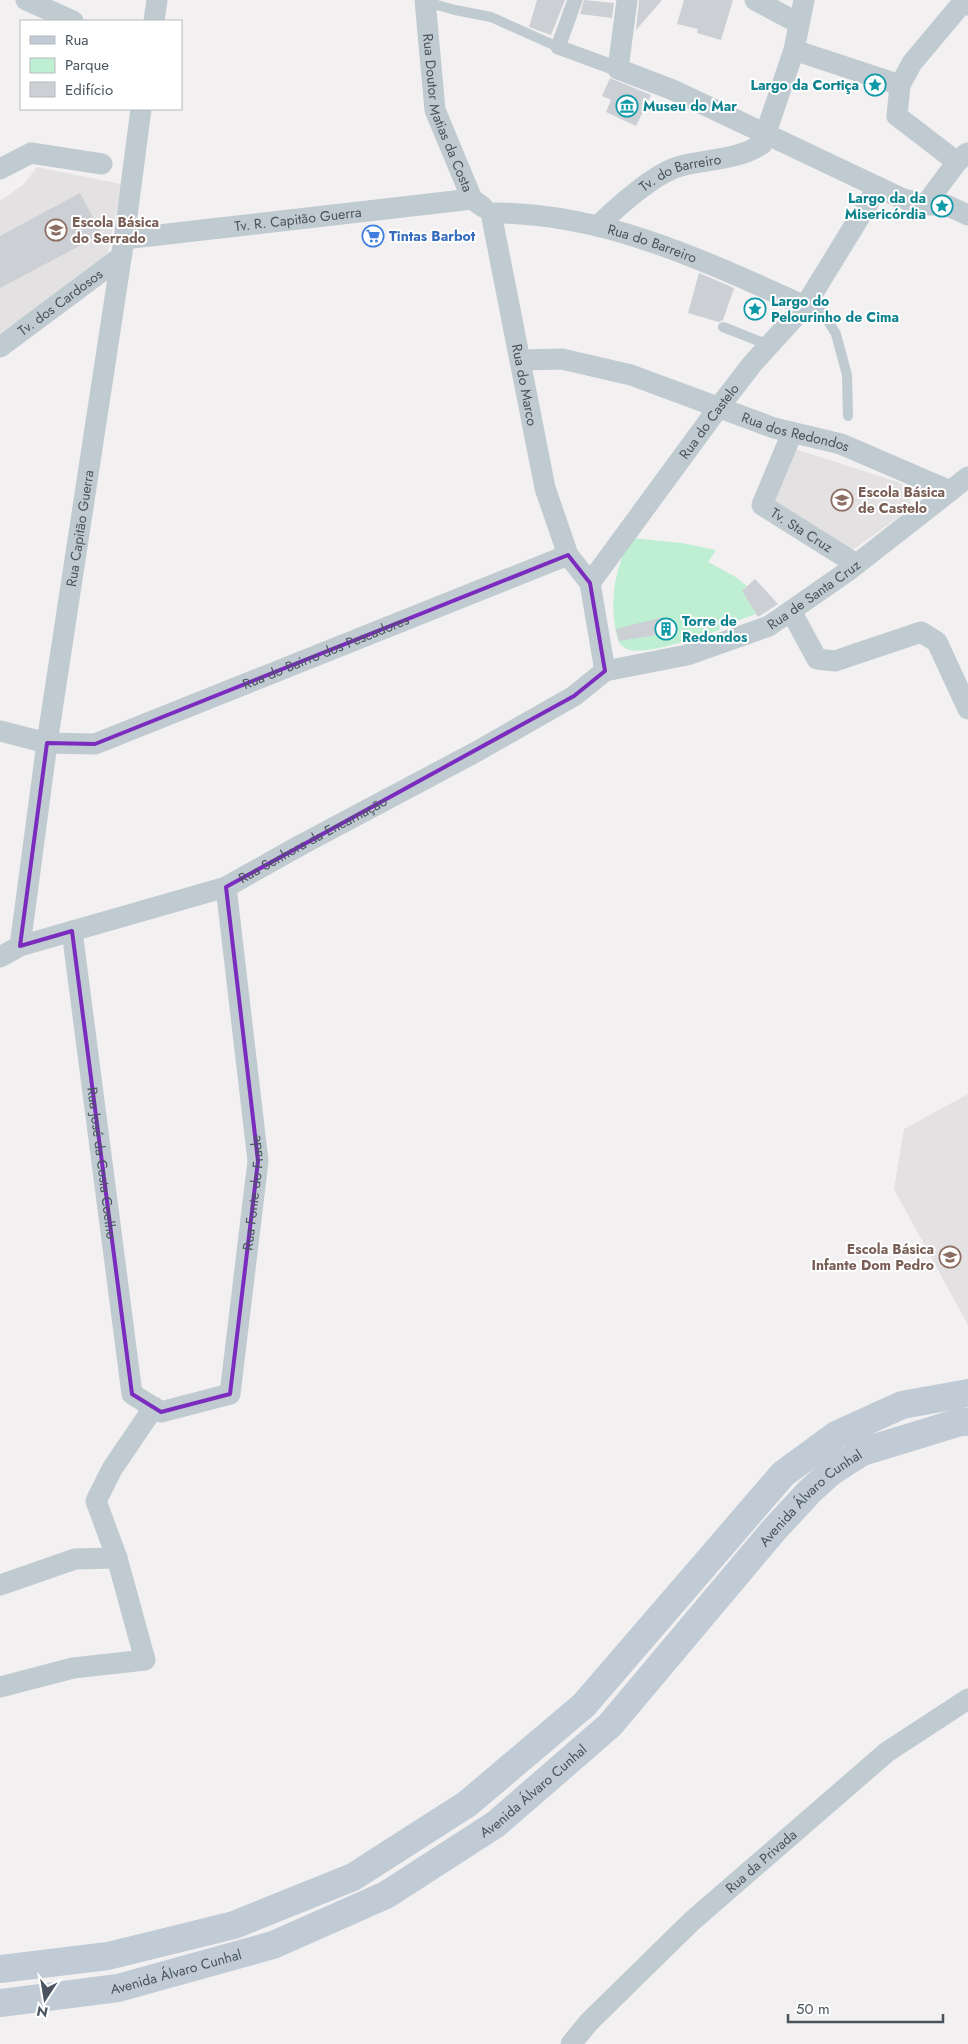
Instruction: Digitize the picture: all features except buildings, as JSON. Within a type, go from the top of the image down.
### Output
[{"type":"main road","points":[[0,1969],[108,1956],[234,1925],[353,1877],[467,1804],[584,1705],[783,1474],[836,1435],[902,1405],[968,1393]]},
{"type":"main road","name":"Avenida Álvaro Cunhal","points":[[0,2003],[118,1988],[264,1948],[386,1895],[496,1824],[610,1724],[773,1532],[809,1492],[832,1472],[862,1452],[912,1435],[960,1422],[968,1422]]},
{"type":"street","points":[[26,0],[71,20]]},
{"type":"street","points":[[154,20],[157,0]]},
{"type":"street","points":[[575,0],[558,47],[673,90],[901,198],[925,206],[946,206],[968,215]]},
{"type":"street","points":[[618,69],[627,0]]},
{"type":"street","points":[[755,0],[798,23]]},
{"type":"street","points":[[766,135],[794,50],[804,0]]},
{"type":"street","name":"Rua Doutor Matias da Costa","points":[[426,1],[434,110],[472,199],[491,213]]},
{"type":"street","points":[[925,206],[962,157],[896,116],[900,85],[912,63],[963,2],[968,5]]},
{"type":"street","points":[[794,50],[900,85]]},
{"type":"street","name":"Rua Capitão Guerra","points":[[20,946],[47,743],[123,248],[141,110]]},
{"type":"street","name":"Tv. do Barreiro","points":[[599,225],[613,211],[657,178],[679,166],[710,162],[751,151],[762,144],[766,135]]},
{"type":"street","points":[[0,169],[31,153],[102,164]]},
{"type":"street","name":"Rua do Castelo","points":[[590,583],[719,407],[809,299],[878,187]]},
{"type":"street","name":"Tv. R. Capitão Guerra","points":[[123,248],[472,199]]},
{"type":"street","name":"Rua do Barreiro","points":[[491,213],[512,213],[599,225],[693,256],[809,299]]},
{"type":"street","name":"Rua do Marco","points":[[491,213],[545,488],[568,555]]},
{"type":"street","name":"Tv. dos Cardosos","points":[[0,347],[123,248]]},
{"type":"street","name":"Rua dos Redondos","points":[[521,360],[562,359],[631,375],[792,433],[841,444],[950,490]]},
{"type":"street","name":"Tv. Sta Cruz","points":[[792,433],[762,505],[856,564]]},
{"type":"street","name":"Rua de Santa Cruz","points":[[605,672],[687,655],[769,626],[856,564],[968,477]]},
{"type":"street","points":[[568,555],[590,583],[605,672]]},
{"type":"street","name":"Rua do Bairro dos Pescadores","points":[[0,731],[47,743],[96,744],[568,555]]},
{"type":"street","points":[[791,611],[817,659],[835,661],[921,632],[937,642],[968,709]]},
{"type":"street","name":"Rua Senhora da Encarnação","points":[[0,958],[20,946],[226,887],[474,753],[574,696],[605,672]]},
{"type":"street","name":"Rua Fonte do Frade","points":[[132,1394],[161,1412],[230,1394],[258,1161],[226,887]]},
{"type":"street","name":"Rua José da Costa Coelho","points":[[72,932],[132,1394]]},
{"type":"street","points":[[0,1687],[73,1668],[144,1660],[117,1558],[96,1501],[112,1469],[154,1407]]},
{"type":"street","points":[[0,1585],[75,1559],[117,1558]]},
{"type":"street","name":"Rua da Privada","points":[[571,2044],[589,2022],[692,1921],[887,1752],[968,1699]]},
{"type":"lane","points":[[426,1],[455,10],[491,17],[558,47]]},
{"type":"lane","points":[[809,299],[822,311],[836,334],[847,376],[848,416]]},
{"type":"lane","points":[[723,327],[770,345]]},
{"type":"highlighted area","points":[[568,555],[590,583],[605,671],[574,696],[226,887],[258,1161],[230,1394],[161,1412],[132,1394],[72,931],[20,946],[47,743],[95,744]]},
{"type":"shaded area","name":"Escola Básica do Serrado","points":[[37,167],[121,184],[107,259],[0,333],[0,201],[23,185]]},
{"type":"shaded area","name":"Escola Básica de Castelo","points":[[795,449],[898,482],[908,487],[912,495],[910,505],[906,512],[847,554],[771,506]]},
{"type":"shaded area","name":"Escola Básica Infante Dom Pedro","points":[[968,1094],[968,1325],[894,1189],[904,1129]]},
{"type":"green space","points":[[631,538],[682,543],[716,550],[708,562],[734,576],[747,586],[742,591],[756,614],[719,627],[720,630],[675,644],[639,651],[625,648],[618,641],[613,601],[620,563]]},
{"type":"place","name":"Largo da Cortiça","points":[[875,85]]},
{"type":"place","name":"Museu do Mar","points":[[627,106]]},
{"type":"place","name":"Largo da da Misericórdia","points":[[942,206]]},
{"type":"place","name":"Escola Básica do Serrado","points":[[56,230]]},
{"type":"place","name":"Tintas Barbot","points":[[373,236]]},
{"type":"place","name":"Largo do Pelourinho de Cima","points":[[755,309]]},
{"type":"place","name":"Escola Básica de Castelo","points":[[842,500]]},
{"type":"place","name":"Torre de Redondos","points":[[666,629]]},
{"type":"place","name":"Escola Básica Infante Dom Pedro","points":[[950,1257]]}]
